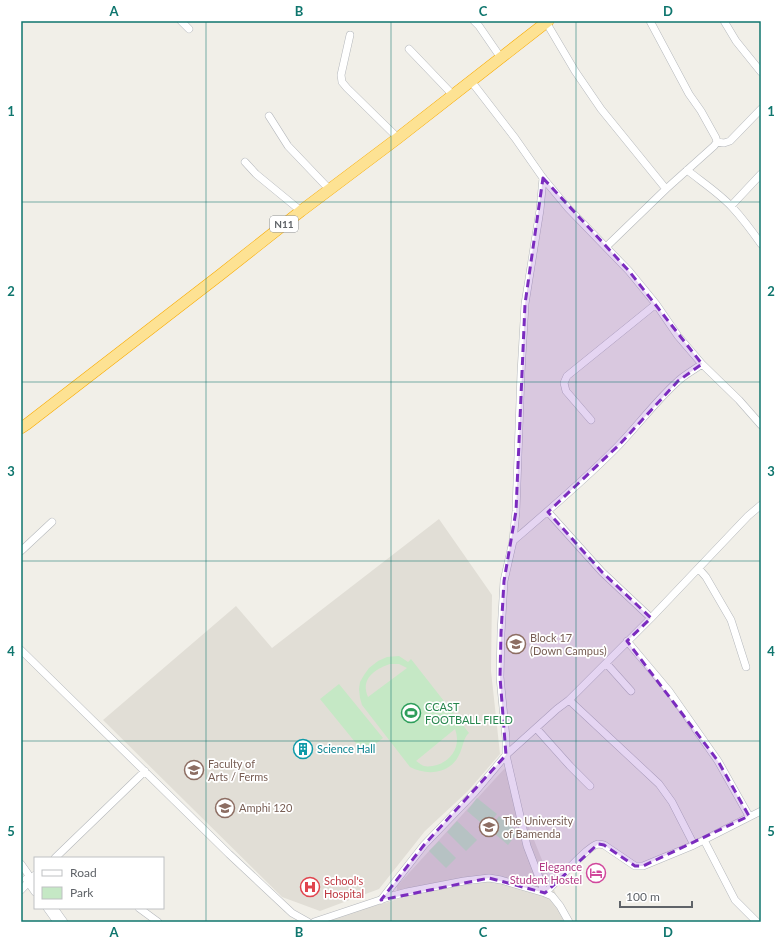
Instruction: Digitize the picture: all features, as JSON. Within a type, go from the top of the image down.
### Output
[{"type":"highway","name":"N11","points":[[21,428],[547,22]]},
{"type":"street","points":[[181,21],[189,29]]},
{"type":"street","points":[[474,21],[501,58]]},
{"type":"street","points":[[650,21],[689,94],[702,111],[717,142]]},
{"type":"street","points":[[724,21],[736,41],[761,72]]},
{"type":"street","points":[[547,22],[575,71],[601,108],[666,189]]},
{"type":"street","points":[[350,35],[341,75],[342,82],[398,138]]},
{"type":"street","points":[[410,49],[452,95]]},
{"type":"street","points":[[471,81],[515,138],[543,178],[568,208],[629,271],[656,304],[678,336],[702,364],[739,400],[761,425]]},
{"type":"street","points":[[717,142],[724,143],[730,141],[761,109]]},
{"type":"street","points":[[269,116],[288,146],[329,189]]},
{"type":"street","points":[[606,247],[717,142]]},
{"type":"street","points":[[245,162],[256,174],[301,211]]},
{"type":"street","points":[[687,170],[715,191],[731,206],[761,244]]},
{"type":"street","points":[[731,206],[761,174]]},
{"type":"street","points":[[543,178],[540,210],[525,304],[516,511],[513,541],[504,581],[500,677],[506,738],[506,755],[527,846],[545,893]]},
{"type":"street","points":[[591,420],[566,392],[564,383],[567,376],[656,304]]},
{"type":"street","points":[[513,541],[588,476],[620,444],[678,381],[702,364]]},
{"type":"street","points":[[381,900],[424,845],[475,792],[506,755],[569,700],[699,569],[748,516],[761,505]]},
{"type":"street","points":[[548,512],[602,572],[651,618]]},
{"type":"street","points":[[21,551],[52,522]]},
{"type":"street","points":[[699,569],[706,577],[731,620],[746,667]]},
{"type":"street","points":[[628,641],[669,692],[718,760],[749,816]]},
{"type":"street","points":[[21,650],[229,854],[292,913],[308,922]]},
{"type":"street","points":[[606,663],[631,691]]},
{"type":"street","points":[[569,700],[659,784],[672,802],[694,845]]},
{"type":"street","points":[[536,728],[590,786]]},
{"type":"street","points":[[56,857],[145,771]]},
{"type":"street","points":[[545,893],[591,847],[598,844],[604,845],[635,866],[643,866],[694,845],[761,810]]},
{"type":"street","points":[[704,840],[735,900],[757,922]]},
{"type":"street","points":[[21,864],[32,880]]},
{"type":"street","points":[[21,873],[32,880]]},
{"type":"street","points":[[314,922],[407,892],[464,881],[489,878],[501,880],[552,896],[560,906],[569,922]]},
{"type":"street","points":[[21,890],[32,880]]},
{"type":"street","points":[[48,909],[58,922]]},
{"type":"street","points":[[55,909],[64,922]]},
{"type":"street","points":[[140,909],[158,922]]},
{"type":"street","points":[[292,913],[294,922]]},
{"type":"highlighted area","points":[[543,178],[629,271],[702,364],[678,381],[620,444],[548,512],[602,572],[651,618],[627,641],[718,761],[749,816],[643,866],[635,866],[604,845],[598,844],[545,893],[489,878],[381,900],[424,845],[506,755],[500,677],[504,581],[516,511],[525,304]]},
{"type":"shaded area","points":[[439,519],[492,595],[491,671],[500,754],[468,791],[425,831],[379,889],[320,911],[282,897],[103,720],[236,606],[272,648]]},
{"type":"shaded area","name":"The University of Bamenda","points":[[505,768],[567,922],[317,922],[334,915],[397,899],[397,886]]},
{"type":"green space","name":"CCAST FOOTBALL FIELD","points":[[399,656],[408,662],[411,659],[469,733],[465,738],[455,761],[444,770],[438,772],[424,772],[410,767],[362,705],[359,689],[360,682],[369,668],[378,661],[387,657]],"holes":[[[390,664],[399,664],[407,668],[368,697],[366,691],[367,680],[374,672]],[[455,729],[457,735],[456,746],[451,756],[447,760],[443,763],[429,766],[423,766],[416,761]]]},
{"type":"green space","points":[[339,684],[383,738],[364,753],[320,699]]},
{"type":"green space","points":[[477,798],[497,814],[486,827],[467,811]]},
{"type":"green space","points":[[499,816],[518,832],[508,845],[489,829]]},
{"type":"green space","points":[[457,821],[477,840],[466,851],[447,832]]},
{"type":"green space","points":[[439,841],[456,858],[446,868],[429,851]]},
{"type":"place","name":"Block 17 (Down Campus)","points":[[516,644]]},
{"type":"place","name":"CCAST FOOTBALL FIELD","points":[[411,713]]},
{"type":"place","name":"Science Hall","points":[[303,749]]},
{"type":"place","name":"Faculty of Arts / Ferms","points":[[194,770]]},
{"type":"place","name":"Amphi 120","points":[[225,808]]},
{"type":"place","name":"The University of Bamenda","points":[[489,827]]},
{"type":"place","name":"Elegance Student Hostel","points":[[596,873]]},
{"type":"place","name":"School's Hospital","points":[[310,887]]}]
